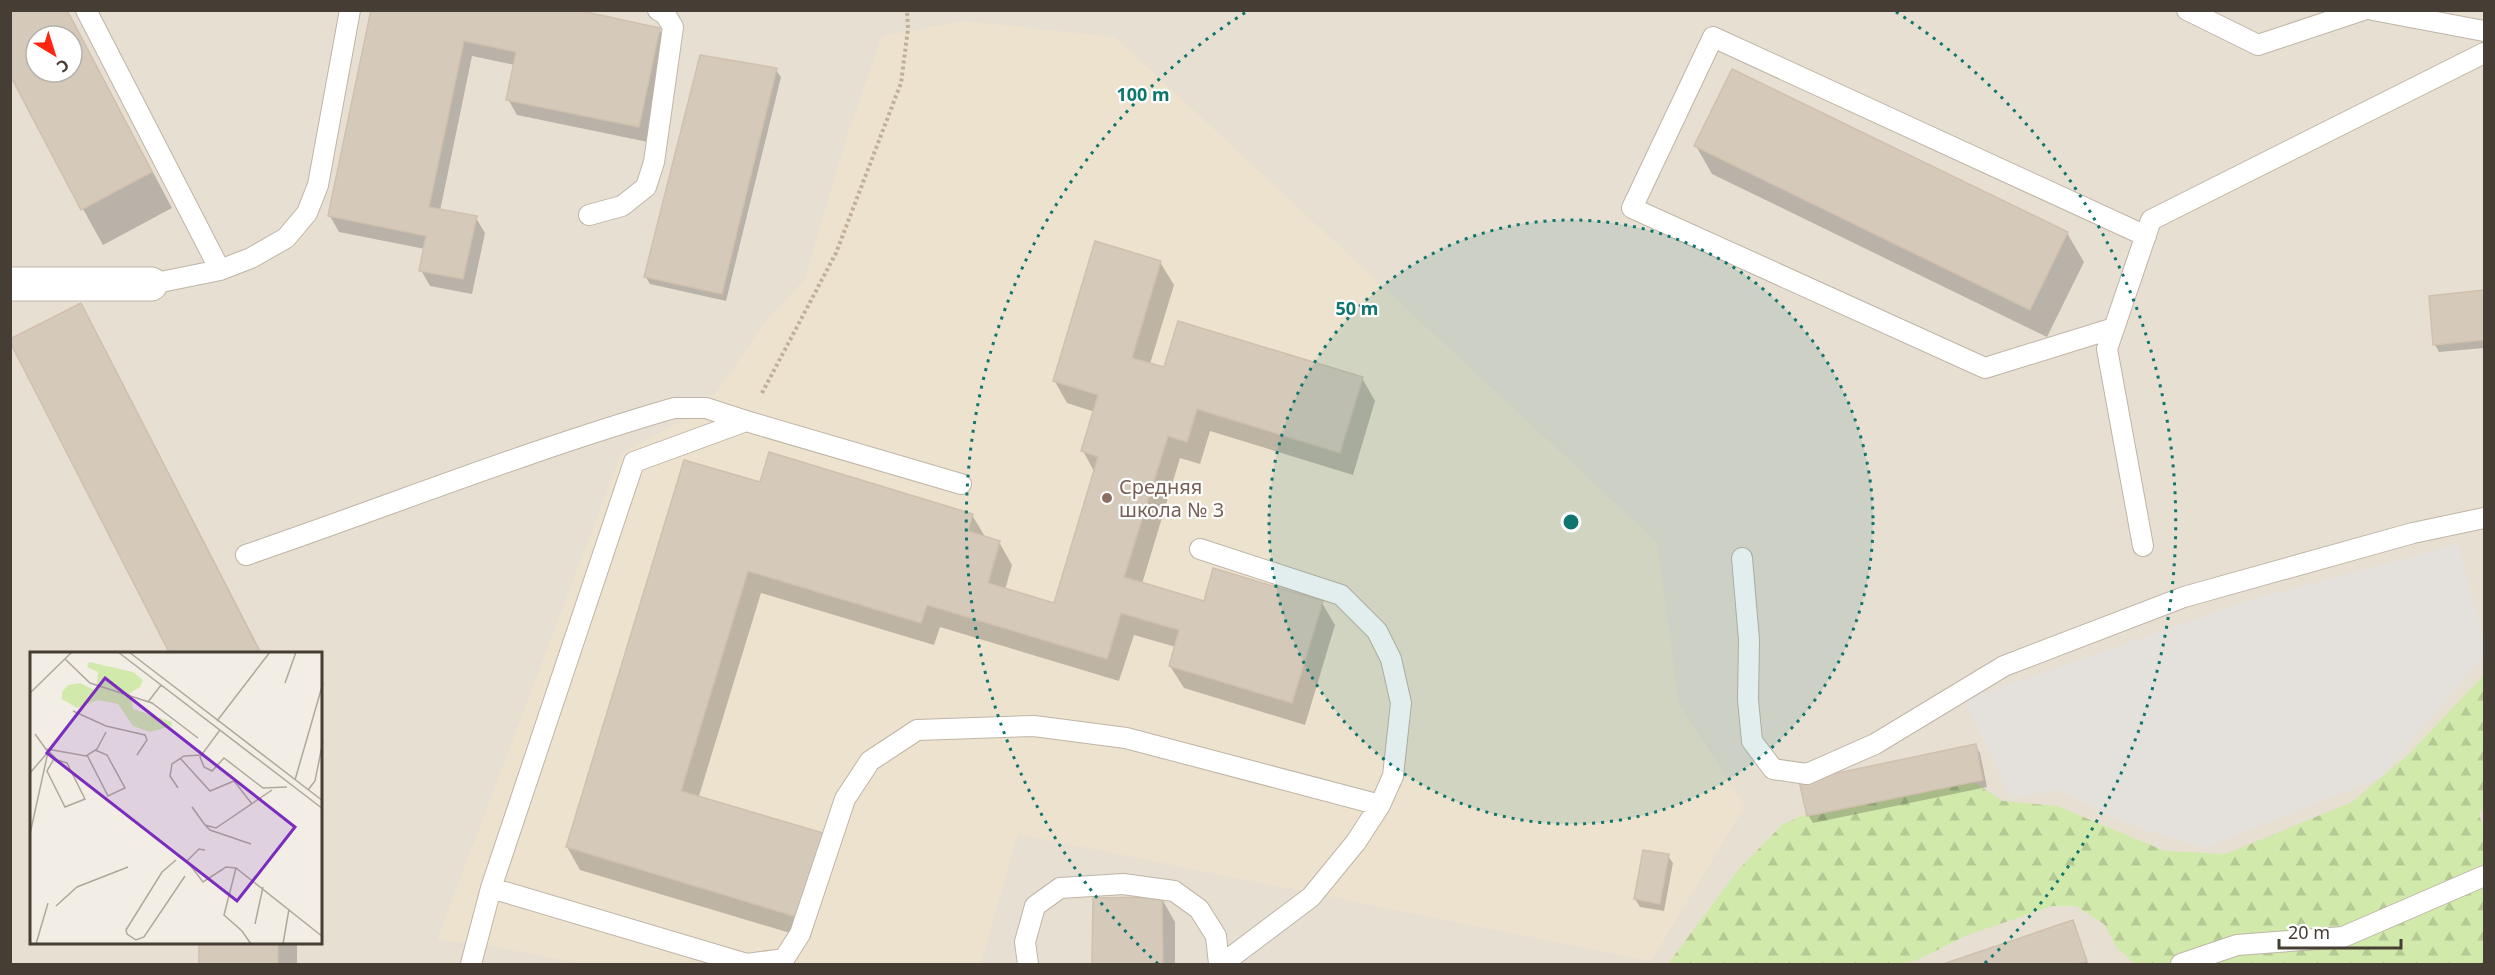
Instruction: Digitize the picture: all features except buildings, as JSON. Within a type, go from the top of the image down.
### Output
[{"type":"street","points":[[10,284],[151,284]]},
{"type":"lane","points":[[86,10],[220,270]]},
{"type":"lane","points":[[151,284],[220,270],[251,258],[286,238],[307,213],[318,185],[350,10]]},
{"type":"lane","points":[[589,215],[622,206],[646,187],[654,162],[673,27],[665,14],[658,10]]},
{"type":"lane","points":[[2187,10],[2258,45],[2363,10]]},
{"type":"lane","points":[[2373,10],[2484,31]]},
{"type":"lane","points":[[2114,328],[1985,368],[1632,208],[1713,37],[2146,236]]},
{"type":"lane","points":[[2143,546],[2106,349],[2151,220],[2484,53]]},
{"type":"lane","points":[[246,555],[418,495],[483,469],[674,408],[706,408],[746,422],[961,484]]},
{"type":"lane","points":[[471,964],[491,888],[634,462],[746,422]]},
{"type":"lane","points":[[1742,558],[1749,640],[1748,700],[1752,741],[1773,769],[1807,774],[1875,744],[2004,666],[2184,597],[2413,532],[2484,518]]},
{"type":"lane","points":[[1028,964],[1025,942],[1035,906],[1060,888],[1123,884],[1174,891],[1199,909],[1216,936],[1220,964],[1311,897],[1356,842],[1380,805],[1393,776],[1401,703],[1391,659],[1377,631],[1341,595],[1200,549]]},
{"type":"lane","points":[[491,888],[747,964],[784,958],[800,934],[845,799],[870,761],[917,730],[1034,726],[1126,738],[1380,805]]},
{"type":"lane","points":[[2181,964],[2237,945],[2343,937],[2484,876]]},
{"type":"path","points":[[746,422],[836,253],[901,83],[908,29],[907,10]]},
{"type":"shaded area","points":[[11,11],[2484,11],[2484,964],[11,964]]},
{"type":"shaded area","name":"Средняя школа № 3","points":[[965,21],[1115,37],[1657,542],[1679,704],[1745,806],[1651,961],[1018,834],[981,964],[581,964],[476,943],[437,940],[621,454],[706,408],[765,322],[805,279],[845,142],[882,36]]},
{"type":"shaded area","points":[[2458,544],[2484,642],[2484,656],[2380,778],[2204,848],[2127,824],[2059,790],[2010,798],[1965,700],[2244,602]]},
{"type":"green space","points":[[2484,675],[2484,806],[2479,815],[2484,828],[2484,964],[2135,964],[2117,948],[2104,924],[2076,906],[2052,906],[1965,936],[1917,960],[1902,964],[1668,964],[1738,870],[1783,824],[1894,777],[1960,773],[2003,801],[2057,806],[2165,851],[2226,854],[2352,802],[2409,754]]},
{"type":"place","name":"Средняя школа № 3","points":[[1107,498]]}]
